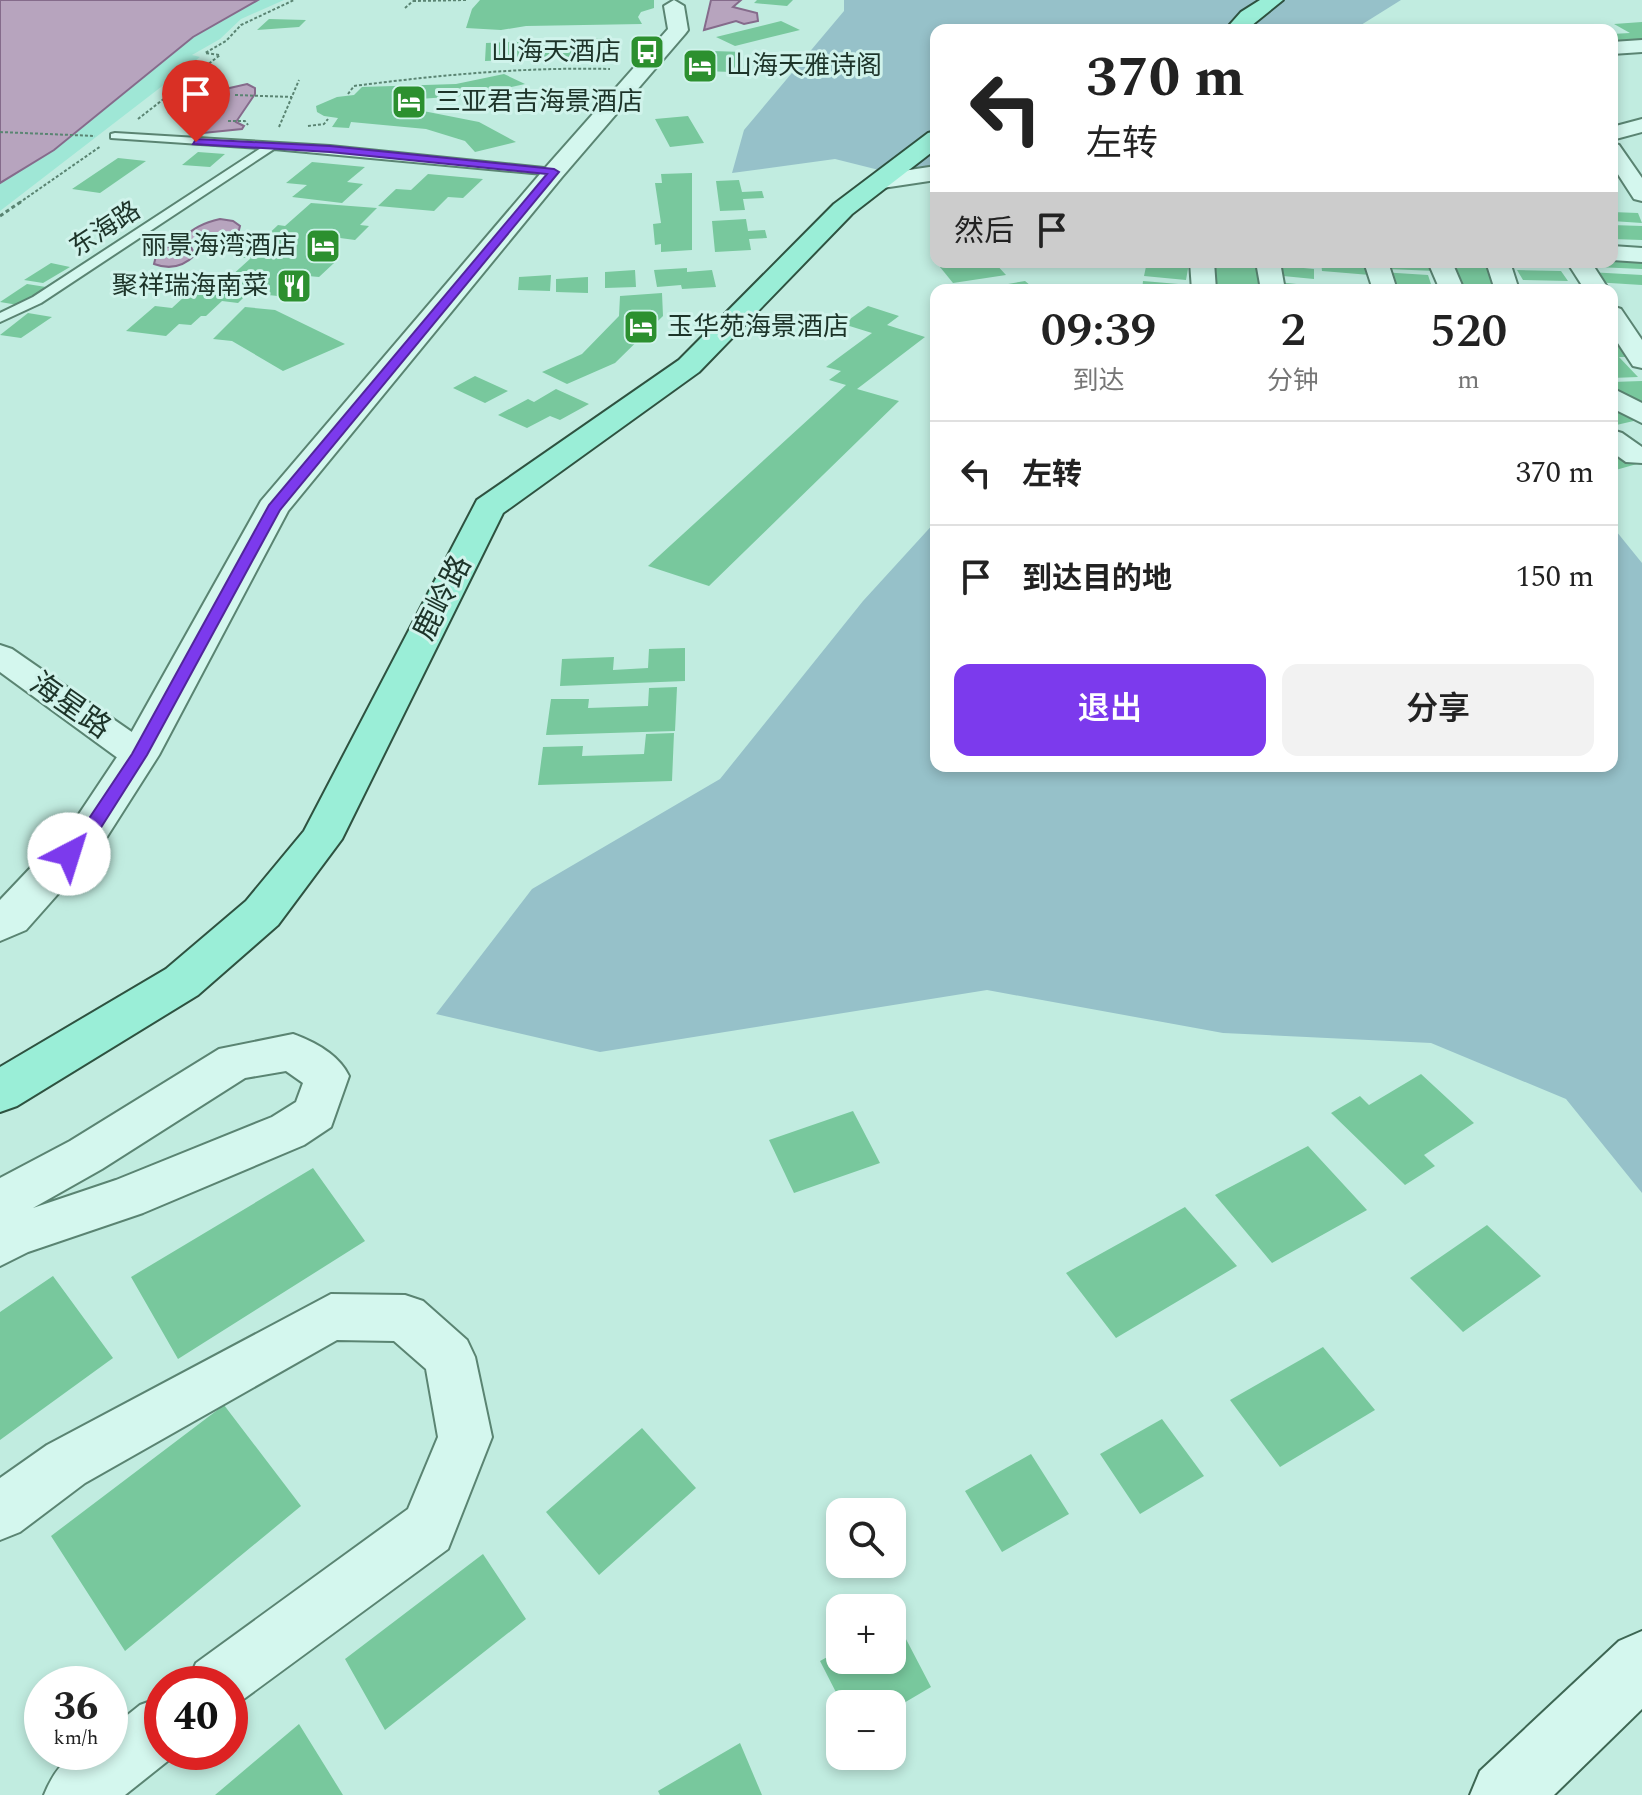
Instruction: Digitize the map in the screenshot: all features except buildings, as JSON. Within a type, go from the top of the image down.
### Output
[{"type":"main road","points":[[1241,24],[1273,0]]},
{"type":"main road","name":"鹿岭路","points":[[0,1092],[182,982],[262,913],[321,839],[489,507],[689,366],[843,209],[930,142]]},
{"type":"street","points":[[0,924],[10,918],[88,833],[139,755],[273,508],[554,172],[678,30],[675,2]]},
{"type":"street","points":[[1618,48],[1642,46]]},
{"type":"street","points":[[1618,132],[1642,125]]},
{"type":"street","points":[[1618,158],[1642,194]]},
{"type":"street","points":[[876,182],[930,174]]},
{"type":"street","points":[[1618,253],[1642,255]]},
{"type":"street","points":[[1618,323],[1642,360]]},
{"type":"street","points":[[1618,400],[1642,415]]},
{"type":"street","points":[[1618,443],[1636,456]]},
{"type":"street","name":"海星路","points":[[0,656],[139,755]]},
{"type":"street","points":[[0,1202],[86,1155],[235,1062],[293,1052],[327,1076],[315,1114],[288,1131],[126,1198],[12,1236],[0,1244]]},
{"type":"street","points":[[0,1512],[66,1464],[331,1317],[405,1318],[449,1357],[465,1437],[428,1529],[242,1666]]},
{"type":"street","points":[[1504,1795],[1642,1664]]},
{"type":"street","points":[[75,1795],[144,1741]]},
{"type":"lane","points":[[115,136],[271,146],[554,172]]},
{"type":"lane","name":"东海路","points":[[0,318],[37,300],[271,146]]},
{"type":"path","points":[[0,216],[115,136],[220,55],[205,53],[226,41],[241,25],[294,0]]},
{"type":"path","points":[[405,8],[414,0],[467,0]]},
{"type":"path","points":[[348,94],[354,86],[545,66],[642,71]]},
{"type":"path","points":[[251,145],[278,131],[299,80]]},
{"type":"path","points":[[235,95],[292,97]]},
{"type":"path","points":[[308,126],[324,124],[328,119]]},
{"type":"path","points":[[0,132],[115,136]]},
{"type":"shaded area","points":[[0,0],[258,0],[193,37],[54,150],[0,183]]},
{"type":"shaded area","points":[[711,0],[741,0],[733,7],[757,13],[758,21],[744,24],[736,21],[704,30]]},
{"type":"shaded area","points":[[844,0],[1401,0],[1363,24],[930,24],[930,166],[883,171],[835,159],[732,173],[744,130],[844,11]]},
{"type":"shaded area","points":[[247,84],[255,88],[255,94],[236,122],[244,126],[242,129],[203,133],[193,128],[221,90]]},
{"type":"shaded area","points":[[220,219],[233,221],[240,226],[239,230],[190,245],[195,255],[181,265],[165,267],[154,264],[157,252],[200,226]]},
{"type":"shaded area","points":[[930,528],[930,772],[1618,772],[1618,533],[1642,563],[1642,1193],[1566,1099],[1431,1043],[1223,1033],[987,990],[600,1052],[436,1014],[532,889],[720,779],[863,601]]},
{"type":"sand","points":[[258,0],[284,0],[241,19],[220,39],[192,55],[200,57],[0,211],[0,183],[55,150],[193,37]]},
{"type":"place","name":"山海天酒店","points":[[647,52]]},
{"type":"place","name":"山海天雅诗阁","points":[[700,66]]},
{"type":"place","name":"三亚君吉海景酒店","points":[[409,102]]},
{"type":"place","name":"丽景海湾酒店","points":[[323,246]]},
{"type":"place","name":"聚祥瑞海南菜","points":[[294,286]]},
{"type":"place","name":"玉华苑海景酒店","points":[[641,327]]},
{"type":"route","points":[[69,854],[88,833],[139,755],[273,508],[554,172],[330,149],[196,142]]}]
